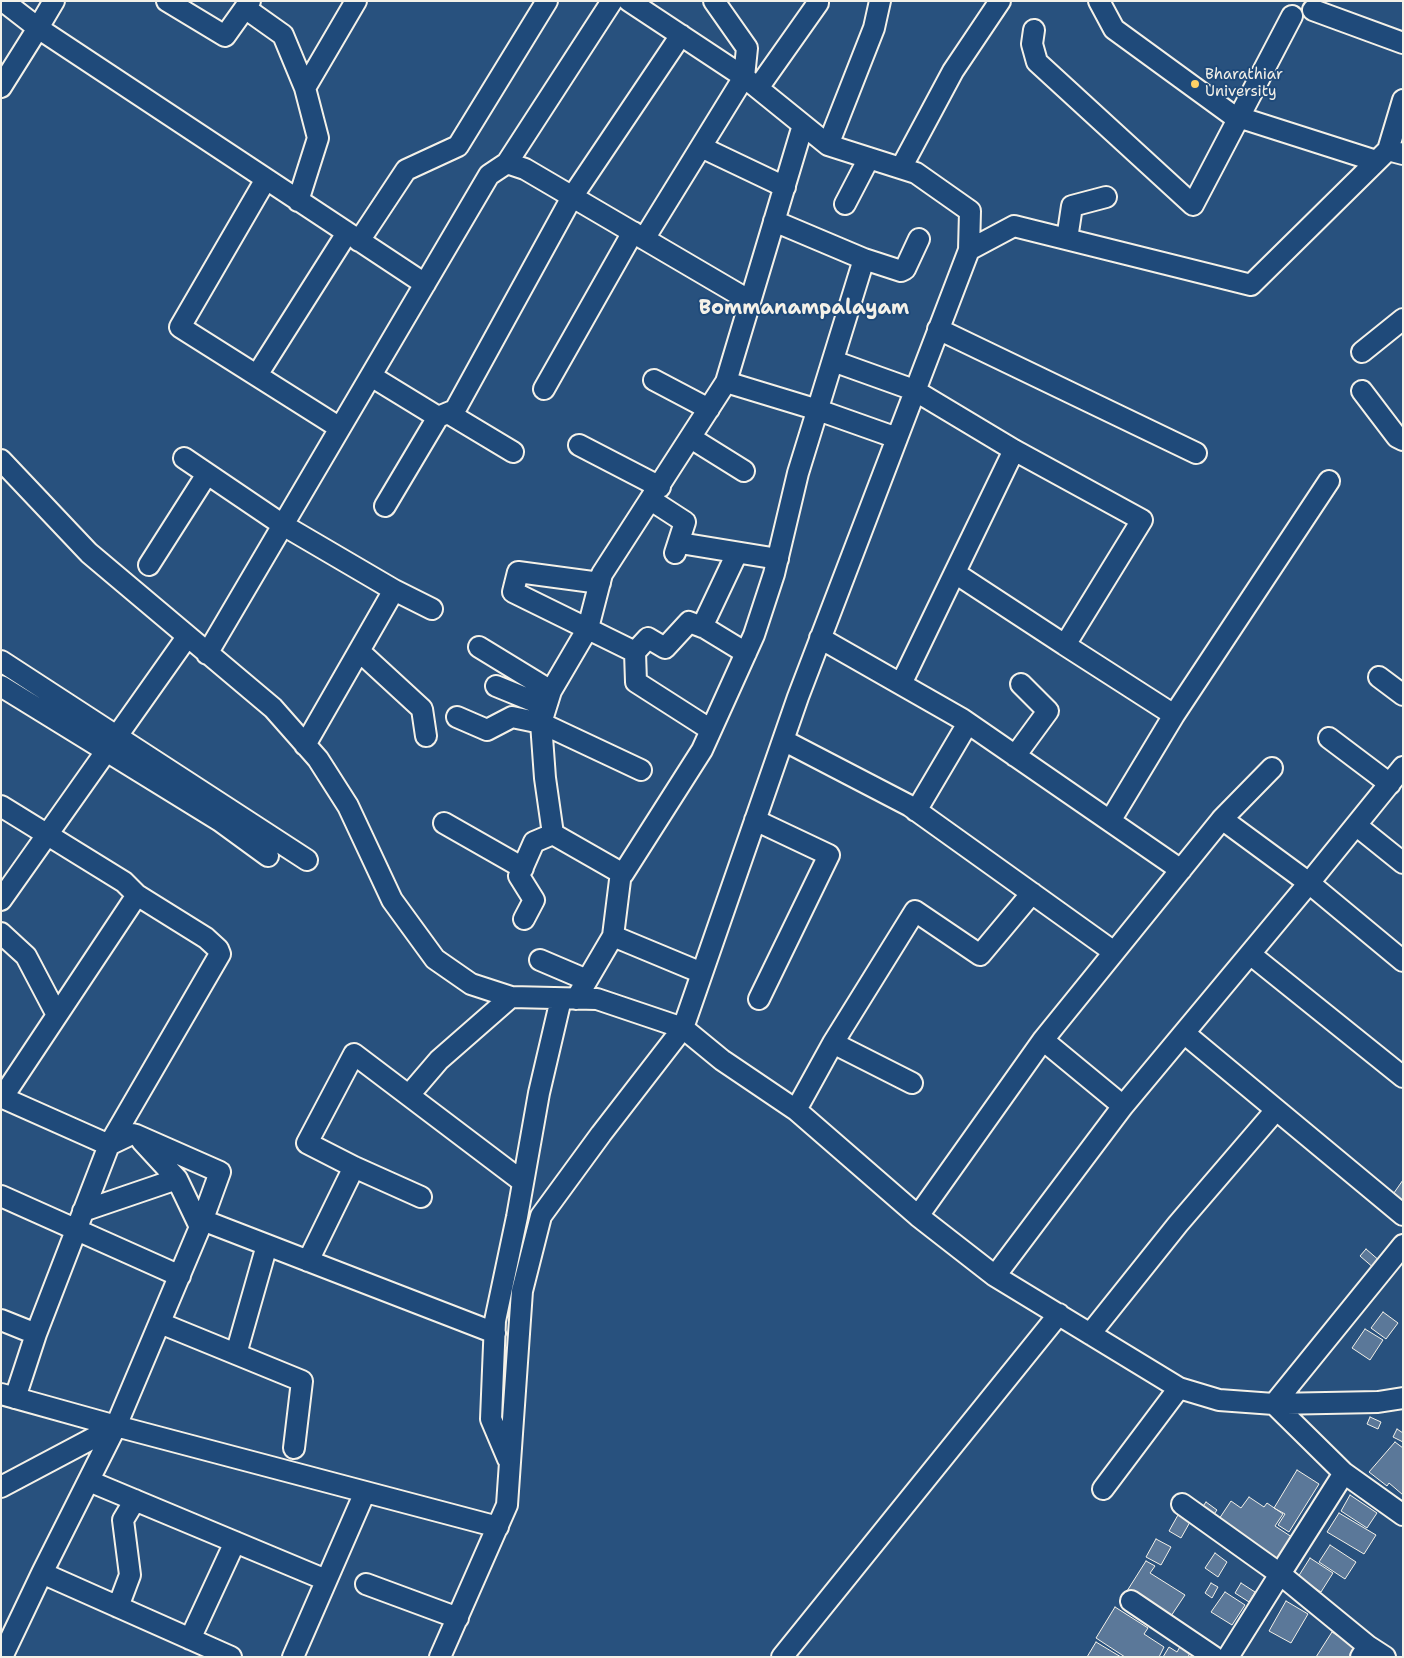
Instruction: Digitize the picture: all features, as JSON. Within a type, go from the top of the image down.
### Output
[{"type":"street","points":[[3,1],[38,28],[425,284]]},
{"type":"street","points":[[1,87],[54,1]]},
{"type":"street","points":[[168,1],[225,36],[248,5],[283,35],[305,88],[318,138],[298,201]]},
{"type":"street","points":[[305,88],[356,1]]},
{"type":"street","points":[[258,376],[353,237],[406,170],[458,146],[547,1]]},
{"type":"street","points":[[207,654],[489,175],[507,163],[612,1]]},
{"type":"street","points":[[440,1657],[507,1505],[522,1291],[542,1216],[601,1134],[683,1028],[820,638],[969,250],[970,211],[916,173],[828,145],[751,82],[629,1]]},
{"type":"street","points":[[714,1],[747,48],[751,82]]},
{"type":"street","points":[[828,145],[874,28],[880,1]]},
{"type":"street","points":[[901,168],[953,71],[1000,1]]},
{"type":"street","points":[[1099,1],[1114,28],[1232,115],[1389,155]]},
{"type":"street","points":[[544,389],[639,236],[701,147],[751,82],[818,3]]},
{"type":"street","points":[[1312,10],[1403,43]]},
{"type":"street","points":[[1034,30],[1032,44],[1037,62],[1193,205],[1292,16]]},
{"type":"street","points":[[385,506],[443,415],[455,410],[572,197],[681,34]]},
{"type":"street","points":[[969,250],[1014,226],[1250,285],[1389,155],[1403,100]]},
{"type":"street","points":[[554,834],[545,778],[546,707],[588,628],[602,574],[726,382],[803,125]]},
{"type":"street","points":[[701,147],[784,187]]},
{"type":"street","points":[[846,204],[869,158]]},
{"type":"street","points":[[507,163],[524,169],[750,301]]},
{"type":"street","points":[[266,179],[180,327],[340,428]]},
{"type":"street","points":[[1068,239],[1072,206],[1106,197]]},
{"type":"street","points":[[774,221],[864,259],[901,271],[905,270],[919,239]]},
{"type":"street","points":[[554,834],[623,874],[702,750],[754,635],[778,559],[798,473],[864,259]]},
{"type":"street","points":[[1362,352],[1403,319]]},
{"type":"street","points":[[938,329],[1196,453]]},
{"type":"street","points":[[833,361],[914,390],[1014,450],[1142,520],[1065,645]]},
{"type":"street","points":[[371,376],[513,452]]},
{"type":"street","points":[[654,380],[709,409]]},
{"type":"street","points":[[726,382],[818,410],[897,438]]},
{"type":"street","points":[[1362,391],[1396,437],[1403,440]]},
{"type":"street","points":[[691,438],[744,471]]},
{"type":"street","points":[[580,445],[655,494],[685,522],[677,548],[778,559]]},
{"type":"street","points":[[901,684],[1014,450]]},
{"type":"street","points":[[184,458],[283,525],[394,590],[432,608]]},
{"type":"street","points":[[1,460],[89,553],[273,708],[318,759],[348,806],[392,900],[435,960],[471,984],[511,997],[597,999],[683,1028],[722,1060],[796,1110],[918,1216],[995,1276],[1179,1388],[1219,1400],[1274,1404],[1378,1402],[1403,1398]]},
{"type":"street","points":[[148,565],[207,474]]},
{"type":"street","points":[[1110,821],[1174,715],[1329,481]]},
{"type":"street","points":[[702,626],[736,553]]},
{"type":"street","points":[[600,583],[518,572],[512,592],[635,652]]},
{"type":"street","points":[[954,573],[1174,715]]},
{"type":"street","points":[[305,745],[394,590]]},
{"type":"street","points":[[711,730],[636,682],[635,652],[648,638],[665,648],[689,622],[702,626],[746,653]]},
{"type":"street","points":[[1,900],[188,638]]},
{"type":"street","points":[[820,638],[968,724],[1180,870]]},
{"type":"street","points":[[478,647],[546,707],[641,770]]},
{"type":"street","points":[[359,651],[422,709],[426,736]]},
{"type":"street","points":[[1,661],[112,744],[268,856]]},
{"type":"street","points":[[1379,677],[1403,695]]},
{"type":"street","points":[[1015,756],[1048,711],[1021,684]]},
{"type":"street","points":[[1,686],[112,744],[306,860]]},
{"type":"street","points":[[496,686],[546,707]]},
{"type":"street","points":[[457,717],[487,730],[512,717],[546,707]]},
{"type":"street","points":[[916,811],[968,724]]},
{"type":"street","points":[[1329,738],[1390,784]]},
{"type":"street","points":[[783,740],[916,811],[1114,952]]},
{"type":"street","points":[[918,1216],[1042,1040],[1222,819],[1272,768]]},
{"type":"street","points":[[995,1276],[1123,1106],[1357,826],[1403,768]]},
{"type":"street","points":[[1,806],[124,882],[137,895],[206,938],[218,949],[220,954],[108,1145],[36,1334],[8,1396],[498,1527]]},
{"type":"street","points":[[1222,819],[1309,883],[1403,961]]},
{"type":"street","points":[[755,820],[829,855],[759,999]]},
{"type":"street","points":[[444,823],[523,868]]},
{"type":"street","points":[[1357,826],[1403,863]]},
{"type":"street","points":[[524,919],[534,900],[519,876],[534,842],[554,834]]},
{"type":"street","points":[[510,1464],[491,1419],[495,1321],[539,1093],[569,999],[587,980],[613,936],[621,872]]},
{"type":"street","points":[[796,1110],[833,1043],[915,911],[980,954],[1032,893]]},
{"type":"street","points":[[2,1657],[116,1426],[180,1276],[220,1172],[132,1134],[108,1145],[2,1097],[137,895]]},
{"type":"street","points":[[1,933],[26,956],[58,1015]]},
{"type":"street","points":[[613,936],[702,972]]},
{"type":"street","points":[[1250,954],[1403,1077]]},
{"type":"street","points":[[540,960],[587,980]]},
{"type":"street","points":[[409,1095],[439,1060],[511,997]]},
{"type":"street","points":[[1184,1033],[1403,1215]]},
{"type":"street","points":[[1042,1040],[1123,1106]]},
{"type":"street","points":[[833,1043],[912,1083]]},
{"type":"street","points":[[421,1197],[354,1167],[307,1143],[354,1054],[523,1182]]},
{"type":"street","points":[[1090,1334],[1178,1224],[1276,1110]]},
{"type":"street","points":[[136,1135],[177,1179],[200,1227]]},
{"type":"street","points":[[308,1261],[354,1167]]},
{"type":"street","points":[[83,1211],[177,1179]]},
{"type":"street","points":[[1,1196],[180,1276]]},
{"type":"street","points":[[200,1227],[205,1221],[495,1333]]},
{"type":"street","points":[[236,1354],[267,1245]]},
{"type":"street","points":[[1274,1404],[1403,1245]]},
{"type":"street","points":[[782,1657],[1059,1314]]},
{"type":"street","points":[[1,1320],[36,1334]]},
{"type":"street","points":[[160,1323],[302,1381],[294,1448]]},
{"type":"street","points":[[1103,1489],[1179,1388]]},
{"type":"street","points":[[1274,1404],[1344,1472],[1403,1515]]},
{"type":"street","points":[[1,1487],[116,1426]]},
{"type":"street","points":[[1228,1657],[1344,1472]]},
{"type":"street","points":[[89,1481],[326,1580]]},
{"type":"street","points":[[293,1657],[365,1492]]},
{"type":"street","points":[[118,1606],[130,1576],[123,1520],[135,1500]]},
{"type":"street","points":[[1182,1504],[1280,1574],[1372,1653]]},
{"type":"street","points":[[190,1639],[235,1542]]},
{"type":"street","points":[[42,1573],[231,1657]]},
{"type":"street","points":[[366,1584],[458,1618]]},
{"type":"street","points":[[1130,1601],[1214,1657]]},
{"type":"building","points":[[1403,1180],[1403,1209],[1389,1200]]},
{"type":"building","points":[[1366,1249],[1381,1262],[1375,1269],[1360,1256]]},
{"type":"building","points":[[1383,1312],[1398,1323],[1386,1339],[1371,1328]]},
{"type":"building","points":[[1365,1329],[1383,1340],[1370,1360],[1352,1348]]},
{"type":"building","points":[[1370,1417],[1381,1422],[1378,1429],[1367,1424]]},
{"type":"building","points":[[1397,1429],[1403,1433],[1403,1442],[1393,1437]]},
{"type":"building","points":[[1395,1442],[1403,1448],[1403,1495],[1389,1483],[1387,1486],[1369,1472]]},
{"type":"building","points":[[1297,1470],[1319,1484],[1289,1532],[1278,1525],[1285,1514],[1274,1508]]},
{"type":"building","points":[[1350,1495],[1377,1513],[1367,1528],[1341,1511]]},
{"type":"building","points":[[1249,1497],[1264,1507],[1267,1503],[1283,1514],[1275,1526],[1298,1541],[1283,1563],[1219,1519],[1231,1501],[1241,1508]]},
{"type":"building","points":[[1206,1502],[1217,1510],[1212,1517],[1201,1509]]},
{"type":"building","points":[[1339,1513],[1376,1535],[1364,1554],[1327,1532]]},
{"type":"building","points":[[1178,1515],[1190,1522],[1181,1538],[1169,1531]]},
{"type":"building","points":[[1156,1539],[1171,1547],[1161,1565],[1146,1557]]},
{"type":"building","points":[[1330,1545],[1356,1562],[1345,1579],[1319,1562]]},
{"type":"building","points":[[1215,1553],[1227,1562],[1218,1577],[1205,1568]]},
{"type":"building","points":[[1310,1558],[1333,1573],[1321,1592],[1298,1577]]},
{"type":"building","points":[[1146,1561],[1155,1566],[1150,1573],[1185,1595],[1167,1622],[1150,1606],[1127,1591]]},
{"type":"building","points":[[1211,1583],[1218,1587],[1212,1598],[1205,1593]]},
{"type":"building","points":[[1241,1583],[1255,1592],[1249,1602],[1235,1593]]},
{"type":"building","points":[[1225,1592],[1245,1605],[1232,1625],[1211,1612]]},
{"type":"building","points":[[1286,1601],[1308,1614],[1291,1643],[1269,1631]]},
{"type":"building","points":[[1115,1607],[1148,1628],[1144,1634],[1164,1647],[1159,1657],[1125,1657],[1096,1638]]},
{"type":"building","points":[[1332,1632],[1358,1649],[1353,1657],[1316,1657]]},
{"type":"building","points":[[1096,1642],[1121,1657],[1087,1657]]},
{"type":"building","points":[[1181,1645],[1191,1651],[1188,1657],[1163,1657],[1169,1647],[1177,1652]]},
{"type":"place","name":"Bharathiar University","points":[[1195,84]]},
{"type":"district","name":"Bommanampalayam","points":[[804,309]]}]
